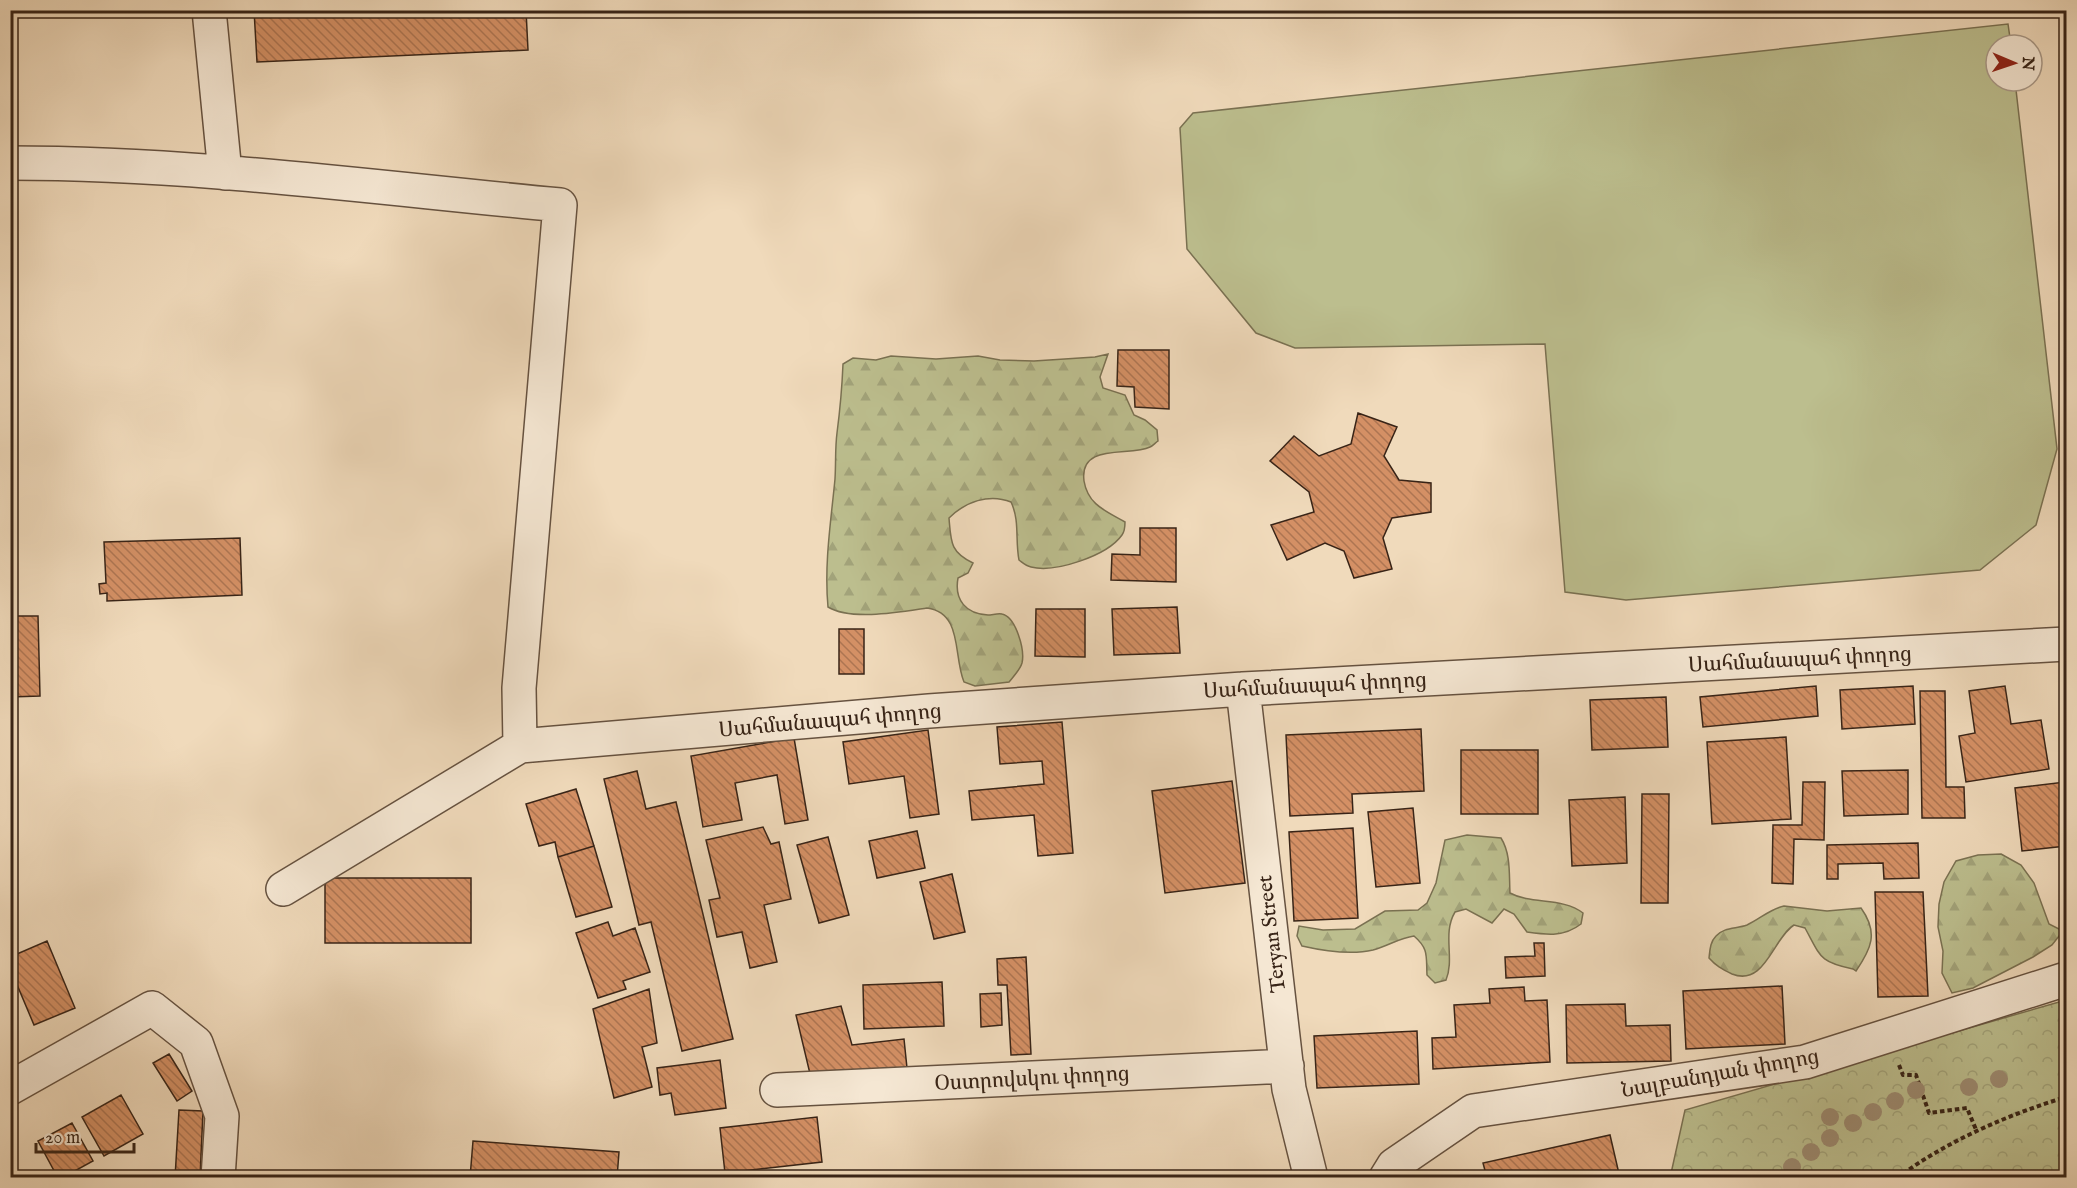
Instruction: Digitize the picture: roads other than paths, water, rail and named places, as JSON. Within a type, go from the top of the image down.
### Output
[{"type":"street","points":[[209,10],[225,173]]},
{"type":"street","points":[[10,163],[49,163],[225,173],[560,206],[519,688],[520,746],[283,890]]},
{"type":"street","name":"Սահմանապահ փողոց","points":[[520,746],[929,711],[1243,689],[2067,644]]},
{"type":"street","name":"Teryan Street","points":[[1243,689],[1289,1089],[1311,1178]]},
{"type":"street","name":"Նալբանդյան փողոց","points":[[1386,1178],[1394,1165],[1473,1112],[1805,1062],[2067,979]]},
{"type":"street","points":[[10,1088],[152,1008],[196,1043],[222,1116],[218,1178]]},
{"type":"street","name":"Օստրովսկու փողոց","points":[[777,1090],[1287,1066]]}]
